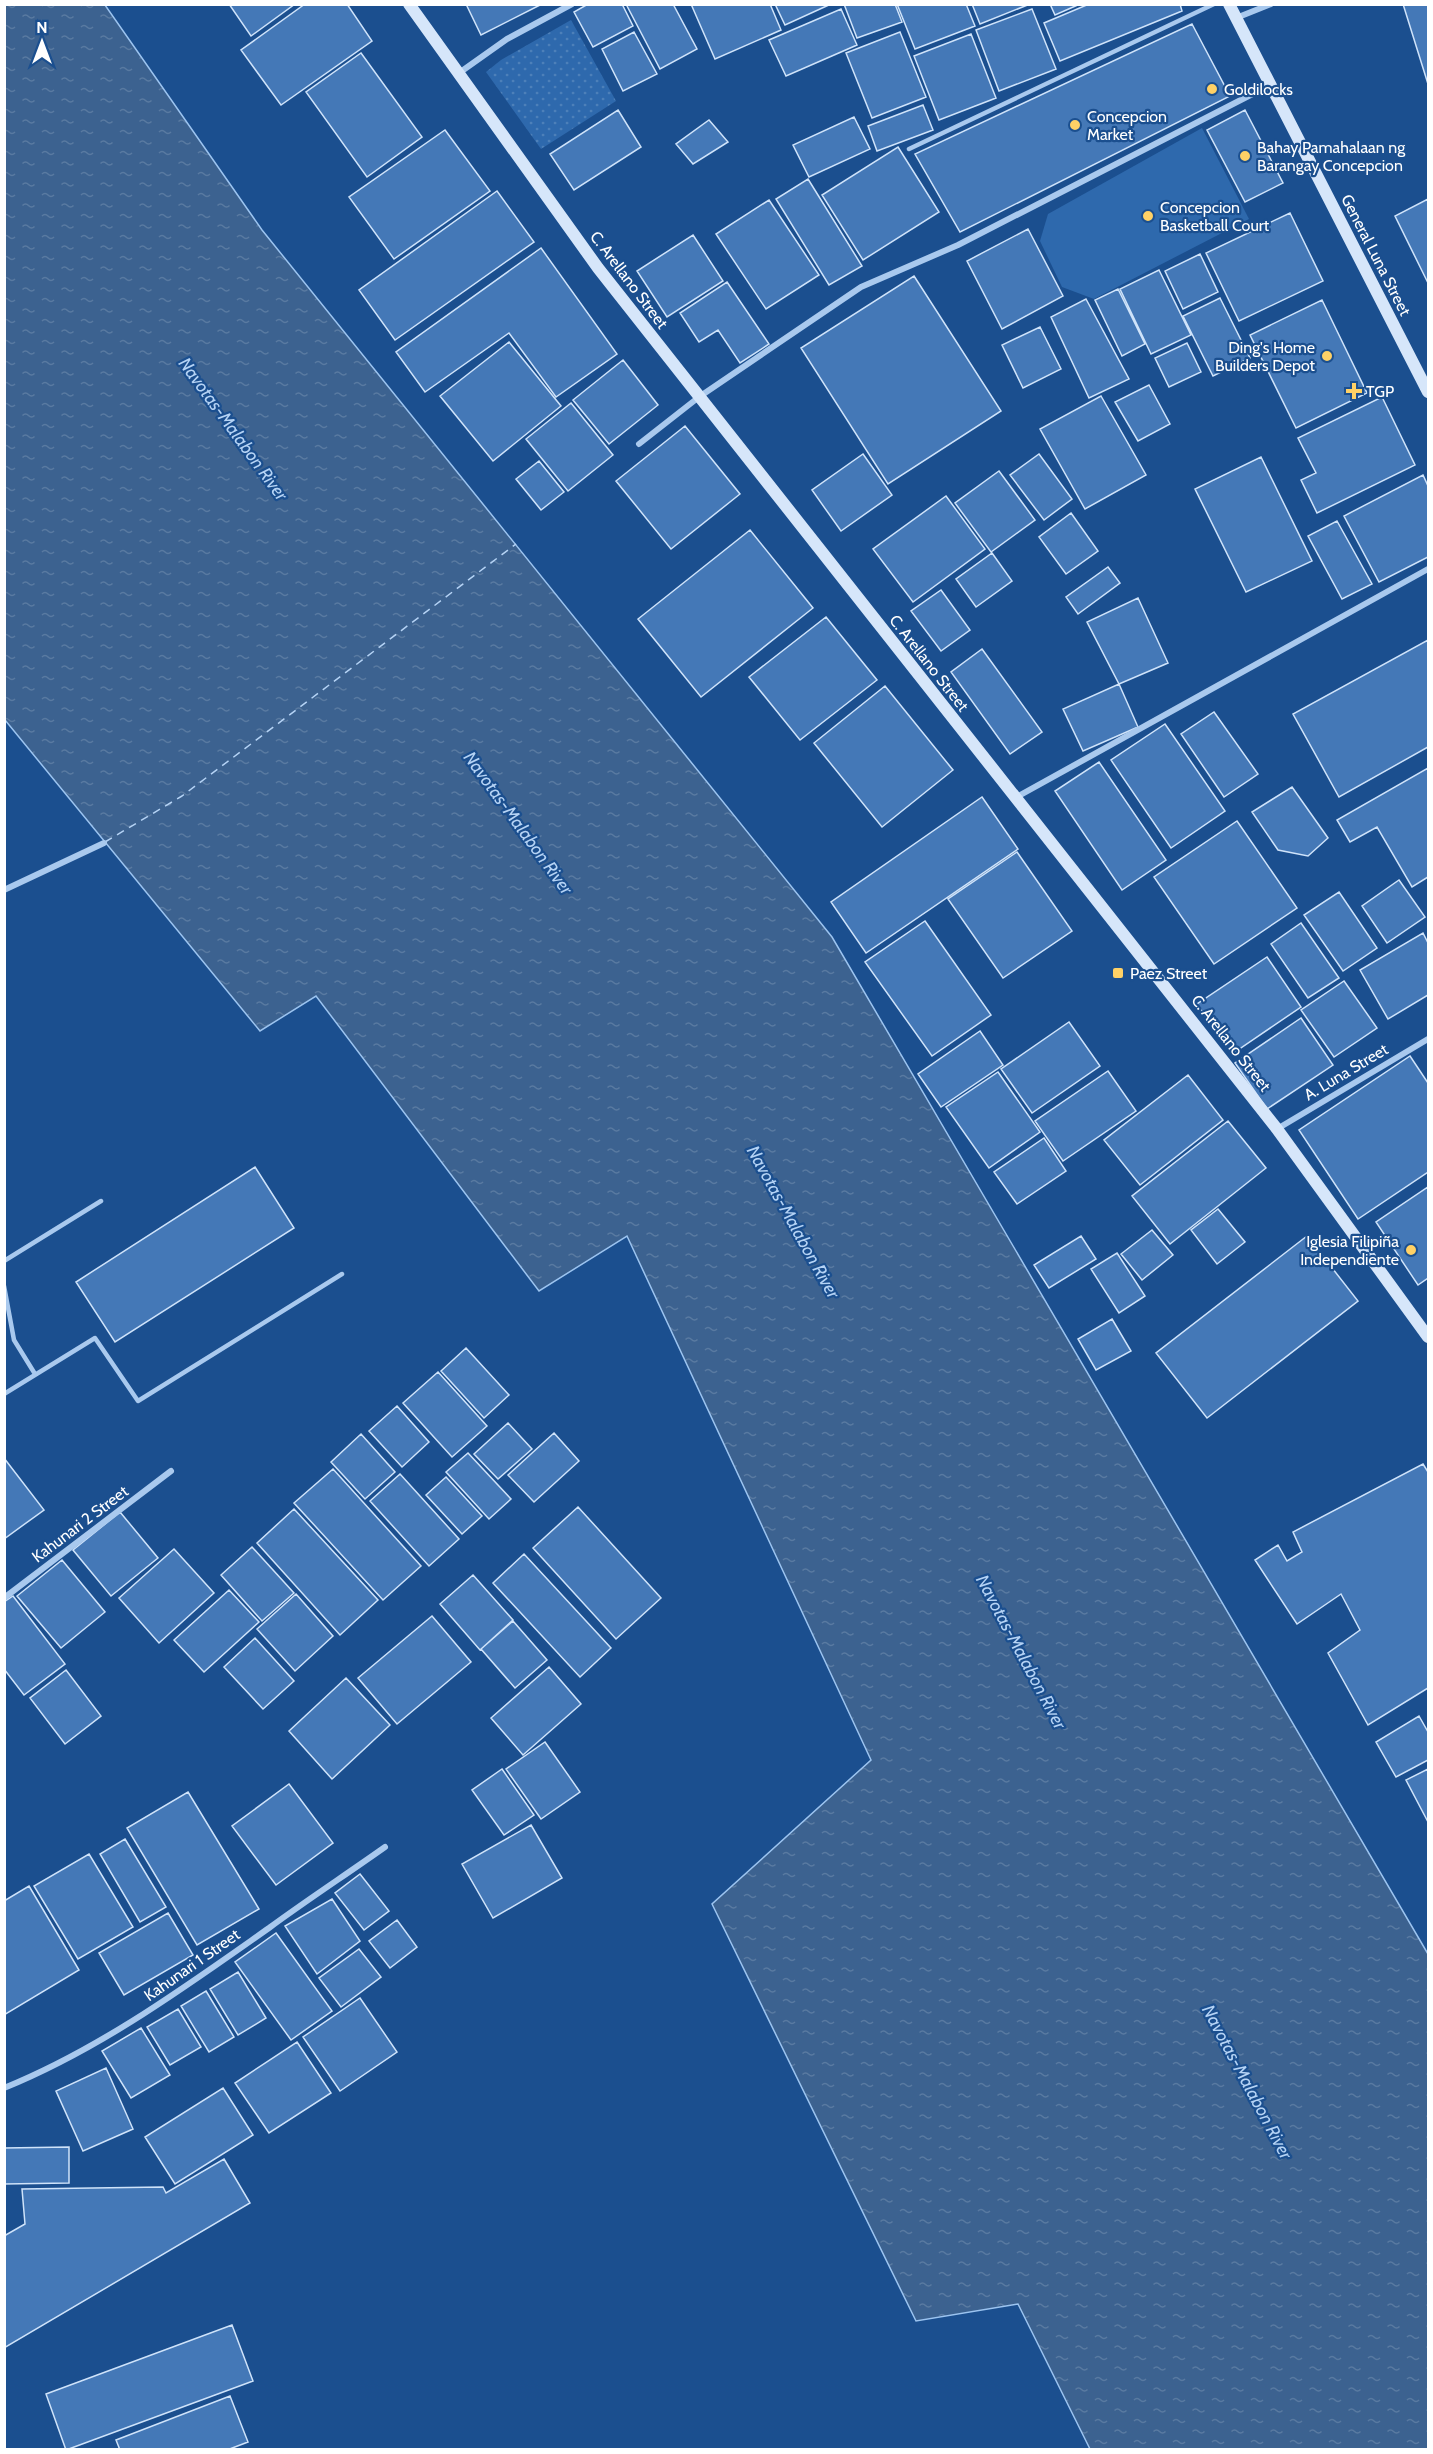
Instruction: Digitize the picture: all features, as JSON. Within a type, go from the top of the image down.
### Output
[{"type":"main road","name":"C. Arellano Street","points":[[410,4],[598,268],[1277,1128],[1428,1337]]},
{"type":"main road","name":"General Luna Street","points":[[1229,4],[1428,392]]},
{"type":"street","points":[[459,73],[507,39],[572,4]]},
{"type":"street","points":[[1236,18],[1272,4]]},
{"type":"street","points":[[639,444],[699,397],[861,287],[958,245],[1270,85]]},
{"type":"street","points":[[1015,798],[1428,569]]},
{"type":"street","points":[[4,890],[104,843]]},
{"type":"street","name":"A. Luna Street","points":[[1277,1128],[1428,1039]]},
{"type":"street","name":"Kahunari 2 Street","points":[[4,1598],[171,1471]]},
{"type":"street","name":"Kahunari 1 Street","points":[[4,2088],[28,2079],[133,2022],[385,1847]]},
{"type":"lane","points":[[909,149],[1214,4]]},
{"type":"lane","points":[[4,1261],[101,1202]]},
{"type":"lane","points":[[4,1394],[95,1338],[138,1401],[342,1274]]},
{"type":"lane","points":[[4,1286],[14,1340],[35,1374]]},
{"type":"shaded area","points":[[571,20],[616,101],[541,149],[486,72],[501,60]]},
{"type":"shaded area","name":"Concepcion Basketball Court","points":[[1202,128],[1249,219],[1094,299],[1062,287],[1040,241],[1048,214]]},
{"type":"water","name":"Navotas-Malabon River","points":[[4,5],[105,5],[262,230],[832,937],[1428,1954],[1428,2449],[1090,2449],[1018,2304],[916,2321],[712,1904],[871,1760],[627,1236],[539,1291],[316,996],[260,1031],[5,720]]},
{"type":"building","points":[[229,4],[295,4],[251,36]]},
{"type":"building","points":[[305,4],[347,4],[372,41],[281,105],[241,50]]},
{"type":"building","points":[[466,4],[542,4],[481,35]]},
{"type":"building","points":[[588,4],[622,4],[633,26],[593,47],[574,12]]},
{"type":"building","points":[[626,4],[673,4],[697,49],[660,69]]},
{"type":"building","points":[[691,4],[770,4],[781,30],[715,59]]},
{"type":"building","points":[[775,4],[831,4],[785,25]]},
{"type":"building","points":[[844,4],[895,4],[902,22],[857,38]]},
{"type":"building","points":[[897,4],[966,4],[975,26],[915,49]]},
{"type":"building","points":[[972,4],[1030,4],[980,24]]},
{"type":"building","points":[[1050,4],[1080,4],[1055,15]]},
{"type":"building","points":[[1089,4],[1180,4],[1182,11],[1060,61],[1044,23]]},
{"type":"building","points":[[1403,4],[1428,4],[1428,84]]},
{"type":"building","points":[[841,9],[857,45],[786,76],[769,40]]},
{"type":"building","points":[[1032,9],[1056,69],[999,91],[976,30]]},
{"type":"building","name":"Concepcion Market","points":[[1192,24],[1230,96],[960,232],[915,154]]},
{"type":"building","points":[[634,32],[657,74],[623,91],[602,49]]},
{"type":"building","points":[[900,32],[926,97],[872,118],[846,53]]},
{"type":"building","points":[[971,34],[996,98],[939,120],[914,56]]},
{"type":"building","points":[[361,53],[422,137],[367,177],[306,92]]},
{"type":"building","points":[[923,105],[933,130],[877,151],[868,126]]},
{"type":"building","points":[[618,110],[641,147],[574,190],[550,154]]},
{"type":"building","name":"Bahay Pamahalaan ng Barangay Concepcion","points":[[1245,110],[1283,183],[1245,202],[1207,130]]},
{"type":"building","points":[[854,117],[870,149],[809,177],[793,145]]},
{"type":"building","points":[[709,120],[728,142],[693,164],[676,144]]},
{"type":"building","points":[[445,130],[490,191],[394,259],[349,197]]},
{"type":"building","points":[[898,147],[939,212],[863,260],[822,195]]},
{"type":"building","points":[[808,179],[862,266],[829,285],[776,199]]},
{"type":"building","points":[[497,191],[534,242],[395,340],[359,290]]},
{"type":"building","points":[[1428,199],[1428,283],[1395,216]]},
{"type":"building","points":[[769,200],[819,275],[766,309],[716,234]]},
{"type":"building","points":[[1290,213],[1323,281],[1239,321],[1206,253]]},
{"type":"building","points":[[1028,229],[1063,296],[1002,329],[967,261]]},
{"type":"building","points":[[693,235],[723,281],[667,317],[637,271]]},
{"type":"building","points":[[541,248],[617,354],[556,397],[509,333],[425,392],[396,352]]},
{"type":"building","points":[[1200,254],[1218,292],[1183,309],[1165,271]]},
{"type":"building","points":[[1159,270],[1191,335],[1151,354],[1120,289]]},
{"type":"building","points":[[914,276],[1001,411],[888,484],[801,348]]},
{"type":"building","points":[[727,282],[769,344],[740,363],[718,330],[699,342],[680,313]]},
{"type":"building","points":[[1118,289],[1145,344],[1122,356],[1095,300]]},
{"type":"building","points":[[1220,298],[1250,358],[1213,376],[1183,316]]},
{"type":"building","points":[[1086,299],[1129,379],[1089,398],[1051,317]]},
{"type":"building","points":[[1322,300],[1367,393],[1296,428],[1250,335]]},
{"type":"building","points":[[1040,327],[1061,369],[1023,388],[1002,345]]},
{"type":"building","points":[[509,342],[561,406],[493,461],[440,396]]},
{"type":"building","points":[[1187,343],[1201,372],[1169,387],[1155,358]]},
{"type":"building","points":[[623,360],[658,405],[609,444],[573,400]]},
{"type":"building","points":[[1149,385],[1170,424],[1138,441],[1115,402]]},
{"type":"building","points":[[1101,396],[1146,475],[1085,509],[1040,429]]},
{"type":"building","points":[[1382,397],[1415,465],[1317,513],[1301,480],[1316,473],[1298,438]]},
{"type":"building","points":[[571,403],[613,455],[568,491],[526,439]]},
{"type":"building","points":[[685,426],[740,494],[671,549],[616,481]]},
{"type":"building","points":[[863,454],[892,495],[841,531],[812,490]]},
{"type":"building","points":[[1039,454],[1072,499],[1044,520],[1010,475]]},
{"type":"building","points":[[1261,457],[1312,561],[1246,592],[1195,489]]},
{"type":"building","points":[[539,461],[564,492],[541,510],[516,479]]},
{"type":"building","points":[[999,471],[1035,520],[991,552],[955,503]]},
{"type":"building","points":[[1423,475],[1428,486],[1428,557],[1379,582],[1344,516]]},
{"type":"building","points":[[946,496],[985,549],[913,602],[873,549]]},
{"type":"building","points":[[1071,513],[1098,551],[1066,574],[1039,537]]},
{"type":"building","points":[[1337,521],[1372,584],[1342,599],[1308,536]]},
{"type":"building","points":[[750,530],[813,608],[701,697],[638,619]]},
{"type":"building","points":[[992,553],[1012,581],[976,607],[956,579]]},
{"type":"building","points":[[1108,567],[1120,583],[1078,614],[1066,597]]},
{"type":"building","points":[[941,590],[970,630],[941,651],[911,611]]},
{"type":"building","points":[[1138,598],[1168,663],[1119,684],[1087,622]]},
{"type":"building","points":[[826,617],[877,680],[800,740],[749,677]]},
{"type":"building","points":[[1428,640],[1428,747],[1339,797],[1293,714]]},
{"type":"building","points":[[982,649],[1042,732],[1010,754],[951,672]]},
{"type":"building","points":[[1119,684],[1138,727],[1083,751],[1063,709]]},
{"type":"building","points":[[885,686],[953,770],[882,827],[814,743]]},
{"type":"building","points":[[1214,712],[1258,774],[1224,797],[1181,734]]},
{"type":"building","points":[[1165,724],[1225,811],[1171,848],[1111,760]]},
{"type":"building","points":[[1099,762],[1166,860],[1122,890],[1055,791]]},
{"type":"building","points":[[1428,768],[1428,877],[1412,887],[1377,827],[1350,842],[1337,820]]},
{"type":"building","points":[[1292,787],[1328,838],[1308,856],[1278,850],[1252,812]]},
{"type":"building","points":[[982,797],[1018,849],[866,953],[831,902]]},
{"type":"building","points":[[1237,821],[1297,908],[1214,964],[1154,877]]},
{"type":"building","points":[[1017,852],[1072,931],[1003,978],[948,899]]},
{"type":"building","points":[[1399,880],[1425,917],[1387,943],[1362,906]]},
{"type":"building","points":[[1339,892],[1377,948],[1343,971],[1304,915]]},
{"type":"building","points":[[925,921],[991,1015],[932,1056],[865,962]]},
{"type":"building","points":[[1301,923],[1339,978],[1308,998],[1271,944]]},
{"type":"building","points":[[1423,933],[1428,943],[1428,995],[1388,1019],[1360,970]]},
{"type":"building","points":[[1267,957],[1301,1007],[1232,1054],[1197,1004]]},
{"type":"building","points":[[1344,981],[1377,1028],[1334,1057],[1301,1010]]},
{"type":"building","points":[[1301,1018],[1333,1065],[1267,1109],[1235,1063]]},
{"type":"building","points":[[1069,1022],[1100,1066],[1032,1113],[1001,1069]]},
{"type":"building","points":[[980,1031],[1003,1065],[941,1107],[918,1074]]},
{"type":"building","points":[[1410,1056],[1428,1083],[1428,1172],[1358,1219],[1299,1130]]},
{"type":"building","points":[[1108,1071],[1136,1111],[1063,1161],[1035,1121]]},
{"type":"building","points":[[998,1072],[1040,1132],[989,1168],[946,1107]]},
{"type":"building","points":[[1188,1075],[1223,1120],[1140,1185],[1104,1140]]},
{"type":"building","points":[[1228,1121],[1266,1168],[1170,1244],[1132,1196]]},
{"type":"building","points":[[1044,1138],[1066,1171],[1017,1204],[994,1172]]},
{"type":"building","points":[[255,1167],[294,1228],[115,1342],[76,1282]]},
{"type":"building","name":"Iglesia Filipiña Independiente","points":[[1428,1187],[1428,1278],[1418,1285],[1376,1222]]},
{"type":"building","points":[[1218,1209],[1245,1242],[1217,1264],[1191,1230]]},
{"type":"building","points":[[1152,1230],[1173,1255],[1142,1280],[1121,1254]]},
{"type":"building","points":[[1081,1236],[1096,1259],[1049,1288],[1034,1265]]},
{"type":"building","points":[[1307,1236],[1358,1301],[1207,1418],[1156,1353]]},
{"type":"building","points":[[1117,1253],[1145,1296],[1119,1313],[1091,1269]]},
{"type":"building","points":[[1112,1319],[1131,1351],[1096,1370],[1078,1339]]},
{"type":"building","points":[[466,1348],[509,1395],[484,1418],[441,1371]]},
{"type":"building","points":[[438,1372],[487,1426],[452,1457],[403,1403]]},
{"type":"building","points":[[397,1406],[429,1442],[402,1467],[369,1431]]},
{"type":"building","points":[[508,1423],[532,1449],[498,1479],[474,1454]]},
{"type":"building","points":[[554,1433],[579,1461],[534,1502],[508,1475]]},
{"type":"building","points":[[361,1434],[395,1472],[365,1499],[331,1462]]},
{"type":"building","points":[[468,1453],[511,1499],[489,1519],[446,1472]]},
{"type":"building","points":[[4,1458],[44,1510],[4,1539]]},
{"type":"building","points":[[1423,1464],[1428,1472],[1428,1688],[1368,1725],[1328,1653],[1360,1630],[1341,1594],[1297,1624],[1255,1560],[1278,1545],[1287,1561],[1302,1552],[1293,1532]]},
{"type":"building","points":[[333,1469],[421,1566],[383,1600],[294,1503]]},
{"type":"building","points":[[400,1474],[459,1539],[429,1566],[370,1501]]},
{"type":"building","points":[[446,1477],[482,1516],[462,1534],[426,1495]]},
{"type":"building","points":[[578,1507],[661,1598],[616,1639],[533,1548]]},
{"type":"building","points":[[294,1509],[378,1600],[340,1635],[257,1543]]},
{"type":"building","points":[[120,1512],[158,1558],[111,1596],[73,1550]]},
{"type":"building","points":[[252,1547],[294,1593],[262,1621],[221,1575]]},
{"type":"building","points":[[174,1549],[214,1593],[159,1643],[119,1598]]},
{"type":"building","points":[[524,1554],[611,1648],[580,1677],[493,1583]]},
{"type":"building","points":[[62,1560],[105,1612],[61,1648],[17,1596]]},
{"type":"building","points":[[473,1575],[513,1620],[480,1650],[440,1604]]},
{"type":"building","points":[[229,1590],[259,1622],[204,1672],[174,1640]]},
{"type":"building","points":[[296,1594],[333,1636],[295,1671],[257,1629]]},
{"type":"building","points":[[13,1596],[65,1664],[24,1695],[4,1669],[4,1602]]},
{"type":"building","points":[[432,1616],[471,1662],[397,1724],[358,1678]]},
{"type":"building","points":[[513,1621],[547,1660],[515,1688],[481,1649]]},
{"type":"building","points":[[255,1638],[294,1681],[263,1709],[224,1667]]},
{"type":"building","points":[[549,1667],[581,1704],[523,1755],[491,1718]]},
{"type":"building","points":[[66,1670],[101,1716],[65,1744],[30,1698]]},
{"type":"building","points":[[346,1678],[390,1725],[332,1779],[289,1731]]},
{"type":"building","points":[[1419,1716],[1428,1732],[1428,1760],[1396,1777],[1376,1742]]},
{"type":"building","points":[[545,1742],[580,1792],[541,1819],[506,1769]]},
{"type":"building","points":[[502,1769],[534,1815],[504,1835],[472,1790]]},
{"type":"building","points":[[1428,1769],[1428,1822],[1406,1780]]},
{"type":"building","points":[[289,1784],[333,1843],[276,1885],[232,1826]]},
{"type":"building","points":[[188,1792],[259,1909],[197,1945],[127,1828]]},
{"type":"building","points":[[531,1825],[562,1878],[493,1918],[462,1864]]},
{"type":"building","points":[[125,1839],[166,1907],[140,1922],[100,1854]]},
{"type":"building","points":[[89,1854],[133,1927],[78,1959],[34,1886]]},
{"type":"building","points":[[360,1874],[389,1911],[364,1930],[335,1893]]},
{"type":"building","points":[[29,1886],[79,1970],[4,2015],[4,1901]]},
{"type":"building","points":[[332,1899],[360,1941],[317,1974],[285,1926]]},
{"type":"building","points":[[168,1913],[193,1955],[124,1995],[99,1953]]},
{"type":"building","points":[[397,1920],[417,1947],[390,1968],[369,1941]]},
{"type":"building","points":[[276,1933],[332,2011],[291,2040],[235,1962]]},
{"type":"building","points":[[359,1949],[381,1977],[341,2007],[319,1978]]},
{"type":"building","points":[[238,1972],[266,2018],[238,2035],[210,1989]]},
{"type":"building","points":[[206,1991],[234,2037],[209,2052],[181,2006]]},
{"type":"building","points":[[360,1998],[397,2052],[340,2091],[303,2037]]},
{"type":"building","points":[[178,2009],[201,2047],[170,2065],[147,2027]]},
{"type":"building","points":[[141,2028],[170,2075],[131,2098],[102,2051]]},
{"type":"building","points":[[297,2042],[331,2093],[269,2133],[235,2083]]},
{"type":"building","points":[[106,2068],[133,2129],[83,2151],[56,2091]]},
{"type":"building","points":[[223,2088],[253,2135],[175,2184],[145,2137]]},
{"type":"building","points":[[69,2147],[69,2183],[4,2184],[4,2148]]},
{"type":"building","points":[[224,2159],[250,2203],[4,2348],[4,2236],[25,2224],[22,2189],[163,2187],[166,2193]]},
{"type":"building","points":[[232,2325],[253,2381],[66,2450],[46,2394]]},
{"type":"building","points":[[230,2396],[248,2442],[227,2450],[120,2450],[116,2440]]},
{"type":"ferry route","points":[[105,842],[182,796],[516,544]]},
{"type":"place","name":"Goldilocks","points":[[1212,89]]},
{"type":"place","name":"Concepcion Market","points":[[1075,125]]},
{"type":"place","name":"Bahay Pamahalaan ng Barangay Concepcion","points":[[1245,156]]},
{"type":"place","name":"Concepcion Basketball Court","points":[[1148,216]]},
{"type":"place","name":"Ding's Home Builders Depot","points":[[1327,356]]},
{"type":"place","name":"TGP","points":[[1354,391]]},
{"type":"place","name":"Paez Street","points":[[1118,973]]},
{"type":"place","name":"Iglesia Filipiña Independiente","points":[[1411,1250]]}]
